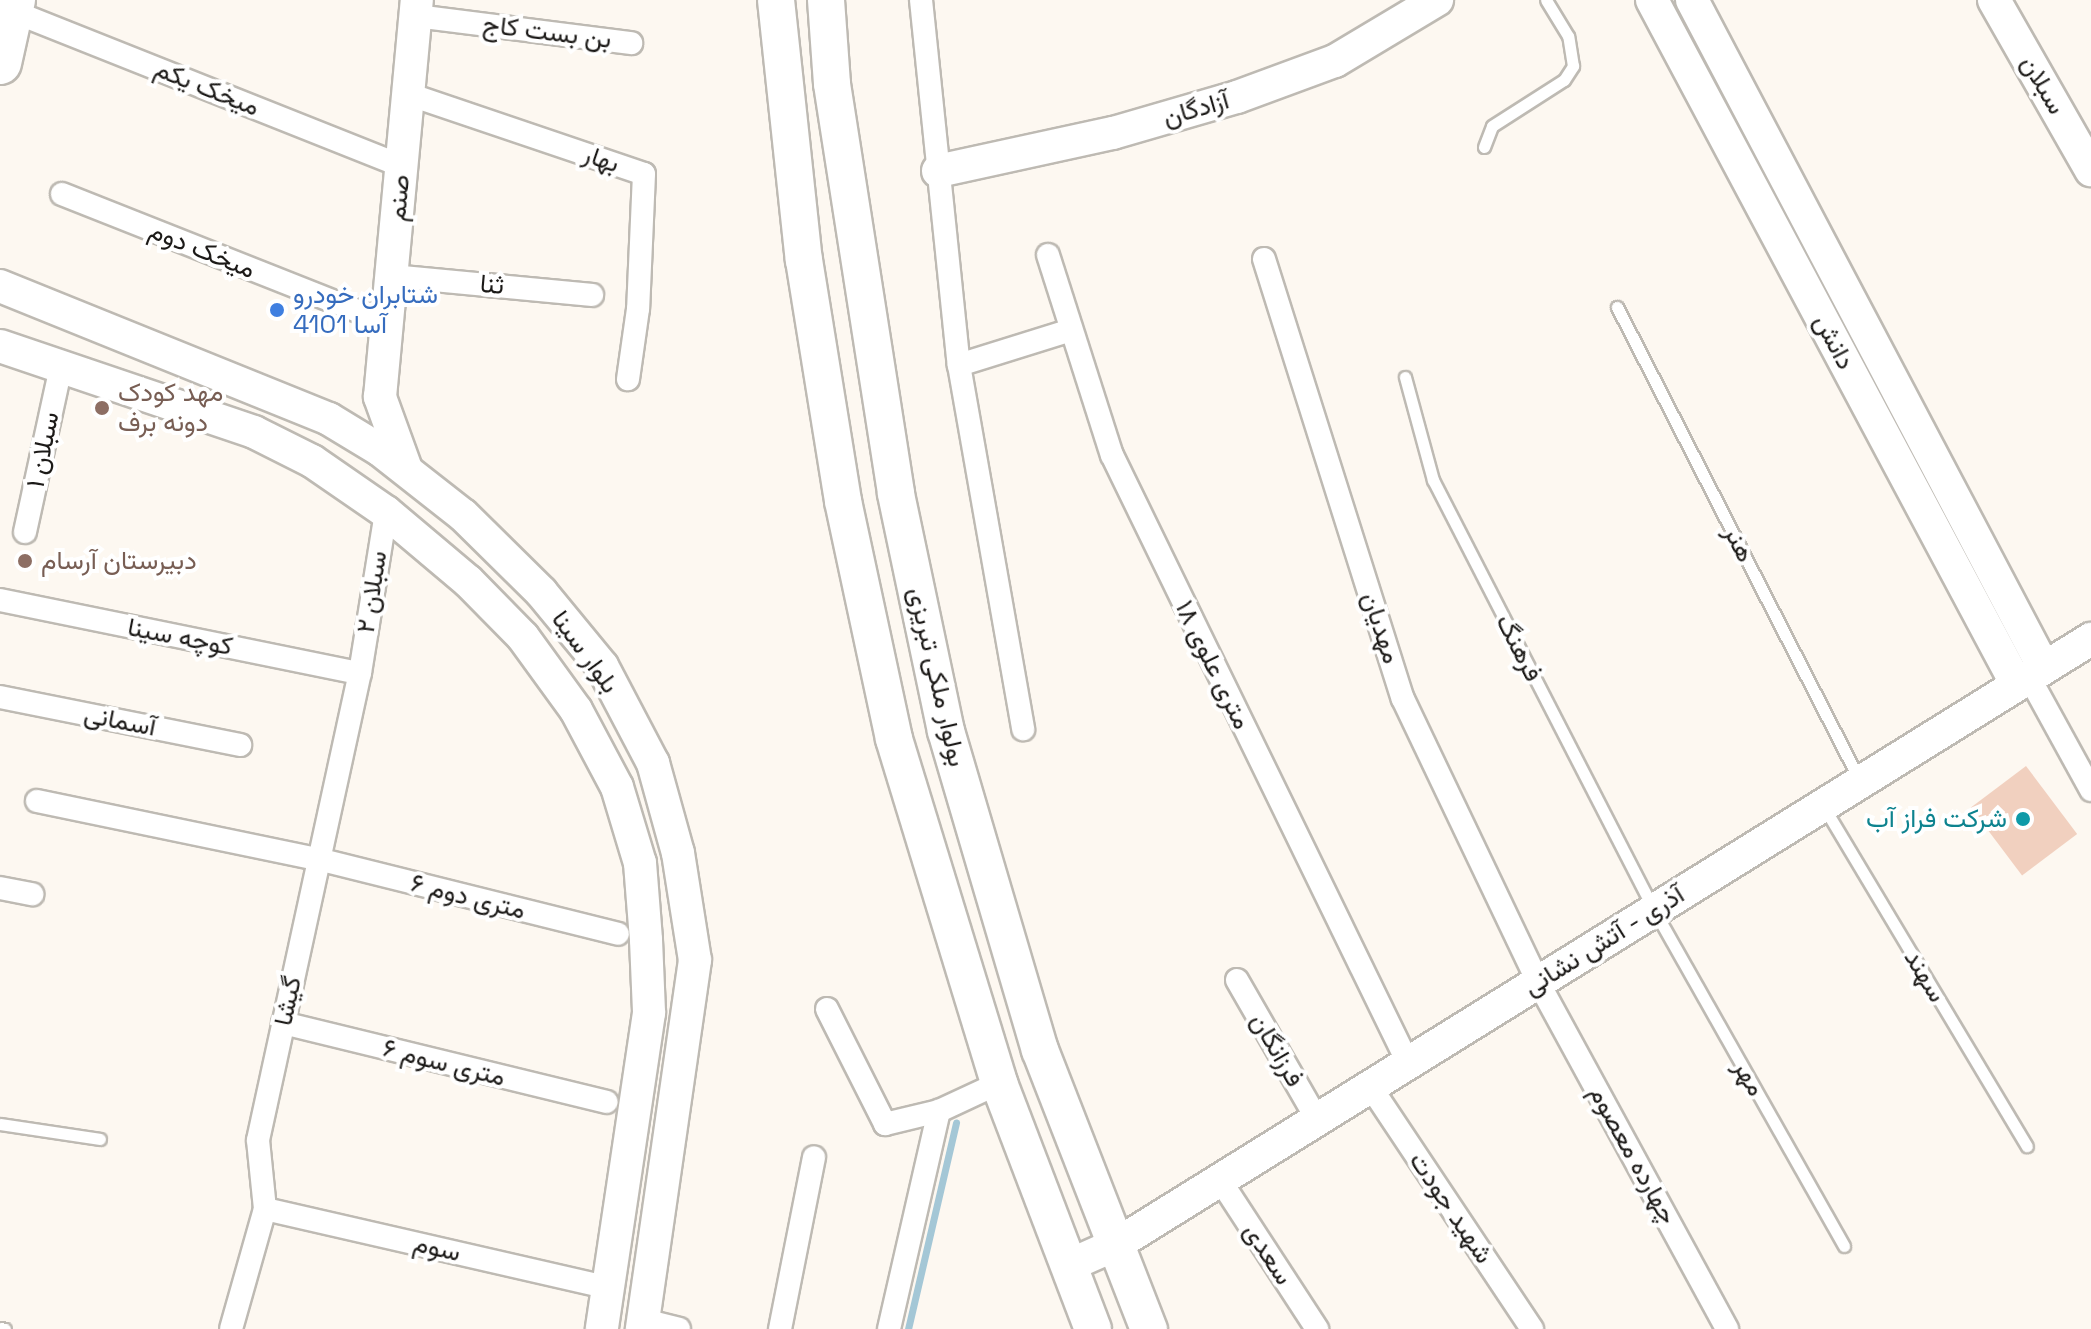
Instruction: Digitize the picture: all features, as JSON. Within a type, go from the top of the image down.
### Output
[{"type":"highway","points":[[0,63],[13,5]]},
{"type":"main road","name":"بولوار ملکی تبریزی","points":[[776,0],[804,260],[843,501],[894,739],[999,1083],[1072,1264],[1093,1329]]},
{"type":"main road","name":"بولوار ملکی تبریزی","points":[[826,0],[832,84],[896,494],[946,731],[1040,1050],[1149,1329]]},
{"type":"street","points":[[921,0],[959,365],[1023,729]]},
{"type":"street","name":"دانش","points":[[1652,0],[2030,677]]},
{"type":"street","name":"دانش","points":[[1692,0],[2030,677]]},
{"type":"street","name":"سبلان","points":[[1994,0],[2091,170]]},
{"type":"street","name":"آزادگان","points":[[938,171],[1113,133],[1237,97],[1335,61],[1423,4]]},
{"type":"street","name":"میخک یکم","points":[[13,5],[402,166]]},
{"type":"street","name":"صنم","points":[[380,397],[417,8]]},
{"type":"street","name":"بن بست کاج","points":[[417,8],[631,43]]},
{"type":"street","name":"بهار","points":[[408,94],[644,174],[638,309],[628,379]]},
{"type":"street","name":"میخک دوم","points":[[62,194],[387,323]]},
{"type":"street","name":"۱۸ متری علوی","points":[[1048,255],[1068,331],[1112,455],[1408,1063]]},
{"type":"street","name":"مهدیان","points":[[1264,259],[1403,699],[1538,982]]},
{"type":"street","name":"ثنا","points":[[392,276],[592,295]]},
{"type":"street","name":"بلوار سینا","points":[[0,286],[320,416],[406,469],[463,515],[541,592],[602,666],[653,763],[678,853],[695,960],[691,1016],[643,1324]]},
{"type":"street","points":[[959,365],[1068,331]]},
{"type":"street","name":"بلوار سینا","points":[[0,346],[254,432],[312,461],[386,512],[468,581],[523,637],[576,710],[617,787],[640,863],[649,1013],[602,1329]]},
{"type":"street","name":"سبلان ۱","points":[[25,532],[61,367]]},
{"type":"street","points":[[320,416],[343,414],[380,397],[406,469]]},
{"type":"street","name":"سبلان ۲","points":[[360,673],[386,512]]},
{"type":"street","name":"کوچه سینا","points":[[0,600],[360,673]]},
{"type":"street","name":"آذرى - آتش نشانى","points":[[1072,1264],[1117,1244],[2091,639]]},
{"type":"street","name":"گیشا","points":[[231,1329],[265,1209],[258,1140],[360,673]]},
{"type":"street","points":[[2030,677],[2091,790]]},
{"type":"street","name":"آسمانی","points":[[0,697],[240,745]]},
{"type":"street","name":"۶ متری دوم","points":[[37,801],[318,859],[618,934]]},
{"type":"street","points":[[0,888],[32,894]]},
{"type":"street","name":"فرزانگان","points":[[1237,980],[1317,1119]]},
{"type":"street","name":"چهارده معصوم","points":[[1538,982],[1727,1329]]},
{"type":"street","points":[[827,1009],[885,1124],[939,1111],[999,1083]]},
{"type":"street","points":[[649,1013],[691,1016]]},
{"type":"street","name":"۶ متری سوم","points":[[283,1023],[606,1102]]},
{"type":"street","name":"شهید جودت","points":[[1370,1086],[1532,1329]]},
{"type":"street","points":[[889,1329],[939,1111]]},
{"type":"street","points":[[780,1329],[814,1157]]},
{"type":"street","name":"سعدی","points":[[1220,1180],[1317,1329]]},
{"type":"street","name":"سوم","points":[[265,1209],[610,1288]]},
{"type":"street","points":[[643,1324],[679,1329]]},
{"type":"lane","points":[[1484,147],[1492,126],[1564,80],[1573,66],[1568,36],[1546,0]]},
{"type":"lane","name":"هنر","points":[[1617,307],[1861,782]]},
{"type":"lane","name":"فرهنگ","points":[[1405,377],[1433,480],[1654,910]]},
{"type":"lane","name":"سهند","points":[[1823,805],[2027,1146]]},
{"type":"lane","name":"مهر","points":[[1654,910],[1844,1246]]},
{"type":"lane","points":[[0,1124],[100,1139]]},
{"type":"building","name":"شرکت فراز آب","points":[[2026,766],[2077,834],[2022,875],[1971,808]]},
{"type":"waterway","points":[[908,1329],[956,1122]]},
{"type":"place","name":"شتابران خودرو 4101 آسا","points":[[277,310]]},
{"type":"place","name":"مهد کودک دونه برف","points":[[102,408]]},
{"type":"place","name":"دبیرستان آرسام","points":[[25,561]]},
{"type":"place","name":"شرکت فراز آب","points":[[2023,819]]}]
